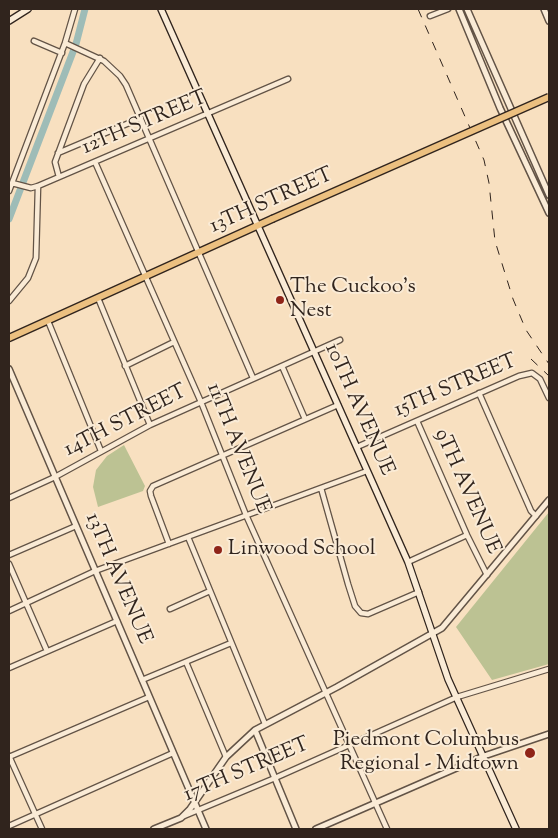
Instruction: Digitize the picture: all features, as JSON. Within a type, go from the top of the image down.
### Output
[{"type":"main road","points":[[9,21],[28,9]]},
{"type":"main road","name":"10TH AVENUE","points":[[161,9],[408,562],[457,697],[516,829]]},
{"type":"main road","name":"13TH STREET","points":[[9,338],[197,252],[549,97]]},
{"type":"street","points":[[9,191],[66,43],[75,9]]},
{"type":"street","points":[[430,16],[448,9]]},
{"type":"street","points":[[459,9],[500,108],[549,213]]},
{"type":"street","points":[[467,9],[549,195]]},
{"type":"street","points":[[544,9],[549,21]]},
{"type":"street","points":[[34,41],[62,53]]},
{"type":"street","points":[[66,43],[100,58],[120,76],[151,138],[197,252],[253,378]]},
{"type":"street","points":[[59,177],[54,168],[58,153],[84,84],[100,58]]},
{"type":"street","name":"12TH STREET","points":[[12,183],[25,187],[38,186],[208,115],[288,79]]},
{"type":"street","points":[[58,153],[142,118]]},
{"type":"street","name":"11TH AVENUE","points":[[95,162],[201,402],[246,515],[324,694],[387,829]]},
{"type":"street","points":[[9,301],[28,278],[36,258],[38,186]]},
{"type":"street","points":[[98,298],[150,425]]},
{"type":"street","points":[[48,320],[101,451]]},
{"type":"street","name":"14TH STREET","points":[[9,498],[55,476],[150,425],[340,340]]},
{"type":"street","points":[[125,366],[174,342]]},
{"type":"street","points":[[282,366],[305,419]]},
{"type":"street","name":"13TH AVENUE","points":[[9,369],[206,829]]},
{"type":"street","name":"15TH STREET","points":[[357,447],[480,393],[532,373],[538,378],[549,398]]},
{"type":"street","points":[[480,393],[531,511],[536,516]]},
{"type":"street","points":[[169,544],[151,496],[151,488],[338,405]]},
{"type":"street","name":"9TH AVENUE","points":[[417,421],[467,535],[487,575]]},
{"type":"street","points":[[9,611],[96,571],[367,471]]},
{"type":"street","points":[[321,488],[354,606],[361,613],[368,614],[419,592]]},
{"type":"street","points":[[181,818],[195,802],[226,757],[255,730],[434,634],[449,622],[549,500]]},
{"type":"street","points":[[9,554],[76,526]]},
{"type":"street","points":[[408,562],[467,535]]},
{"type":"street","points":[[188,537],[266,724]]},
{"type":"street","points":[[9,564],[47,651]]},
{"type":"street","points":[[170,608],[210,591]]},
{"type":"street","points":[[9,668],[117,621]]},
{"type":"street","points":[[142,680],[231,643]]},
{"type":"street","points":[[186,662],[226,757]]},
{"type":"street","name":"17TH STREET","points":[[154,829],[275,778],[457,697],[549,670]]},
{"type":"street","points":[[42,829],[9,756],[150,697]]},
{"type":"street","points":[[255,730],[296,829]]},
{"type":"street","points":[[316,829],[484,756],[549,734]]},
{"type":"street","points":[[9,826],[173,752]]},
{"type":"green space","points":[[124,445],[145,486],[143,491],[98,507],[93,487],[96,470],[107,456]]},
{"type":"green space","points":[[549,512],[549,664],[492,680],[456,627]]},
{"type":"waterway","points":[[9,219],[76,44],[85,9]]},
{"type":"railway","points":[[418,9],[484,160],[489,183],[495,241],[513,299],[526,330],[549,364]]},
{"type":"railway","points":[[531,359],[549,376]]},
{"type":"place","name":"The Cuckoo’s Nest","points":[[280,300]]},
{"type":"place","name":"Linwood School","points":[[218,550]]},
{"type":"place","name":"Piedmont Columbus Regional - Midtown","points":[[530,753]]}]
